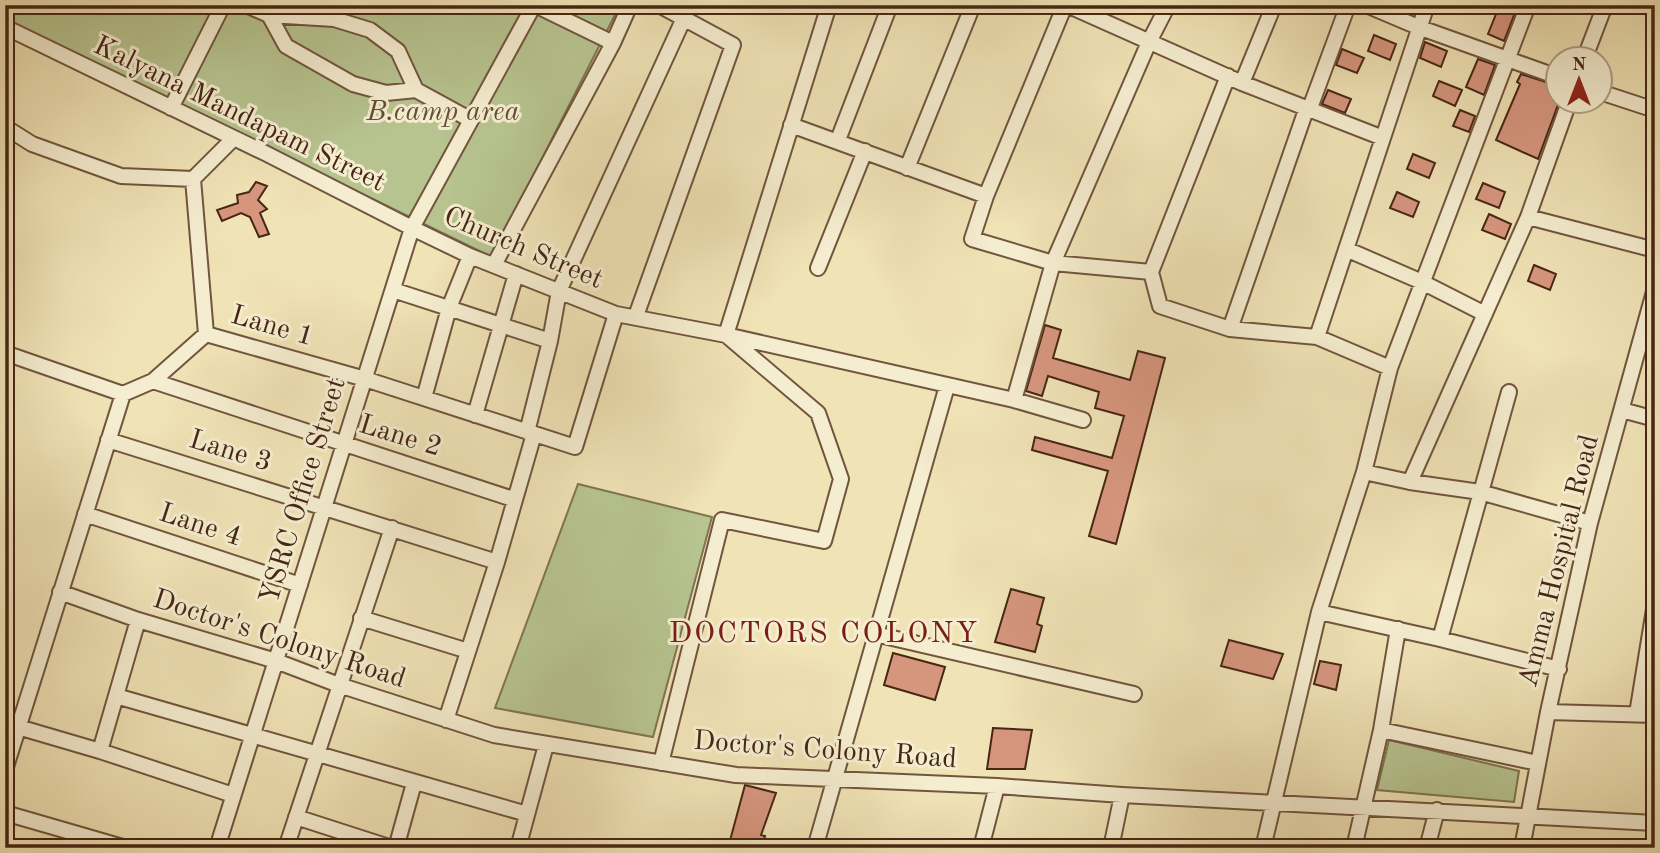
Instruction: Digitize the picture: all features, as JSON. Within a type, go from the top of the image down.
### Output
[{"type":"street","points":[[171,108],[223,5]]},
{"type":"street","points":[[246,5],[270,15],[334,19],[370,30],[398,51],[416,90]]},
{"type":"street","points":[[534,5],[613,43]]},
{"type":"street","name":"YSRC Office Street","points":[[217,848],[412,228],[534,5]]},
{"type":"street","points":[[494,265],[613,43],[630,5]]},
{"type":"street","points":[[636,316],[733,45],[659,5]]},
{"type":"street","points":[[661,763],[722,520],[824,541],[841,479],[818,413],[726,335],[829,5]]},
{"type":"street","points":[[838,140],[890,5]]},
{"type":"street","points":[[907,168],[973,5]]},
{"type":"street","points":[[1151,272],[1053,263],[972,239],[986,196],[1066,5],[1242,83],[1383,138]]},
{"type":"street","points":[[1014,400],[1053,263],[1149,42],[1168,5]]},
{"type":"street","points":[[1242,83],[1274,5]]},
{"type":"street","points":[[1230,329],[1308,107],[1348,5]]},
{"type":"street","points":[[1366,5],[1418,27],[1544,72]]},
{"type":"street","points":[[1317,337],[1427,5]]},
{"type":"street","points":[[1263,848],[1319,612],[1364,472],[1390,368],[1528,5]]},
{"type":"street","points":[[1589,46],[1605,5]]},
{"type":"street","points":[[270,15],[286,46],[353,84],[386,93],[416,90],[471,120]]},
{"type":"street","points":[[446,720],[496,562],[531,433],[559,291],[684,18]]},
{"type":"street","name":"Kalyana Mandapam Street","points":[[5,27],[412,228]]},
{"type":"street","points":[[1228,76],[1151,272],[1160,306],[1230,329],[1317,337],[1390,368]]},
{"type":"street","points":[[1614,96],[1655,110]]},
{"type":"street","points":[[1410,482],[1528,217],[1564,116]]},
{"type":"street","points":[[791,125],[986,196]]},
{"type":"street","points":[[5,127],[32,144],[121,176],[193,179],[234,138]]},
{"type":"street","points":[[818,268],[865,152]]},
{"type":"street","points":[[5,353],[123,394],[153,381],[206,334],[193,179]]},
{"type":"street","points":[[1528,217],[1655,250]]},
{"type":"street","name":"Church Street","points":[[412,228],[470,256],[616,314],[726,335],[1014,400],[1083,420]]},
{"type":"street","points":[[1346,249],[1422,282],[1485,314]]},
{"type":"street","points":[[425,398],[449,307],[470,256]]},
{"type":"street","points":[[475,415],[516,274]]},
{"type":"street","name":"Amma Hospital Road","points":[[1522,848],[1548,712],[1590,523],[1655,288]]},
{"type":"street","points":[[393,290],[550,341]]},
{"type":"street","name":"Lane 1","points":[[206,334],[365,379],[575,447],[616,314]]},
{"type":"street","name":"Lane 2","points":[[153,381],[513,499]]},
{"type":"street","points":[[815,848],[947,386]]},
{"type":"street","points":[[1440,639],[1509,392]]},
{"type":"street","points":[[5,770],[12,727],[61,592],[123,394]]},
{"type":"street","points":[[1622,410],[1655,419]]},
{"type":"street","name":"Lane 3","points":[[108,440],[496,562]]},
{"type":"street","points":[[1364,472],[1480,492],[1590,523]]},
{"type":"street","name":"Lane 4","points":[[85,514],[300,585]]},
{"type":"street","points":[[286,848],[392,528]]},
{"type":"street","name":"Doctor's Colony Road","points":[[61,592],[138,620],[276,661],[339,685],[494,735],[736,775],[997,786],[1655,823]]},
{"type":"street","points":[[1637,714],[1655,603]]},
{"type":"street","points":[[1319,612],[1559,669]]},
{"type":"street","points":[[361,618],[468,651]]},
{"type":"street","points":[[100,751],[138,620]]},
{"type":"street","points":[[1354,848],[1381,730],[1398,629]]},
{"type":"street","points":[[876,634],[1134,694]]},
{"type":"street","points":[[116,696],[527,814]]},
{"type":"street","points":[[1548,712],[1655,715]]},
{"type":"street","points":[[12,727],[100,751],[233,795]]},
{"type":"street","points":[[1381,730],[1538,763]]},
{"type":"street","points":[[518,848],[546,745]]},
{"type":"street","points":[[296,817],[394,848],[414,783]]},
{"type":"street","points":[[981,848],[997,786]]},
{"type":"street","points":[[1111,848],[1122,795]]},
{"type":"street","points":[[1427,848],[1437,810]]},
{"type":"street","points":[[5,813],[80,842],[127,848]]},
{"type":"green space","name":"B.camp area","points":[[5,5],[620,5],[492,257],[5,20]]},
{"type":"green space","points":[[578,484],[712,517],[653,737],[495,708]]},
{"type":"green space","points":[[1389,740],[1519,771],[1514,802],[1377,790]]},
{"type":"building","points":[[1476,5],[1518,5],[1504,41],[1488,34],[1496,14]]},
{"type":"building","points":[[1374,35],[1396,44],[1390,60],[1368,51]]},
{"type":"building","points":[[1425,42],[1447,51],[1441,67],[1420,58]]},
{"type":"building","points":[[1342,49],[1364,58],[1357,73],[1336,65]]},
{"type":"building","points":[[1478,59],[1495,65],[1484,95],[1466,87]]},
{"type":"building","points":[[1521,74],[1544,81],[1544,116],[1554,116],[1538,159],[1496,140],[1520,84],[1517,82]]},
{"type":"building","points":[[1439,81],[1462,90],[1455,106],[1433,96]]},
{"type":"building","points":[[1328,90],[1351,99],[1345,113],[1322,104]]},
{"type":"building","points":[[1460,110],[1475,116],[1469,132],[1453,126]]},
{"type":"building","points":[[1413,154],[1435,163],[1429,178],[1407,169]]},
{"type":"building","points":[[256,182],[267,186],[258,200],[267,209],[260,213],[269,234],[259,237],[250,217],[241,213],[222,221],[217,210],[238,203],[237,195],[249,192]]},
{"type":"building","points":[[1483,183],[1505,192],[1499,208],[1476,199]]},
{"type":"building","points":[[1397,192],[1419,202],[1413,217],[1390,208]]},
{"type":"building","points":[[1489,214],[1511,224],[1505,239],[1482,230]]},
{"type":"building","points":[[1534,265],[1556,274],[1550,290],[1528,281]]},
{"type":"building","points":[[1045,325],[1061,330],[1053,358],[1130,380],[1138,351],[1165,358],[1116,544],[1089,536],[1108,471],[1032,450],[1035,437],[1112,458],[1124,416],[1095,408],[1099,392],[1048,376],[1042,396],[1026,391]]},
{"type":"building","points":[[1011,589],[1044,598],[1037,624],[1042,626],[1035,652],[995,642]]},
{"type":"building","points":[[1229,640],[1283,654],[1273,679],[1221,666]]},
{"type":"building","points":[[893,653],[945,667],[935,700],[884,685]]},
{"type":"building","points":[[1320,661],[1341,665],[1336,690],[1314,684]]},
{"type":"building","points":[[993,728],[1032,730],[1025,769],[987,769]]},
{"type":"building","points":[[745,785],[776,793],[761,835],[765,836],[762,848],[728,848]]},
{"type":"district","name":"DOCTORS COLONY","points":[[824,634]]}]
